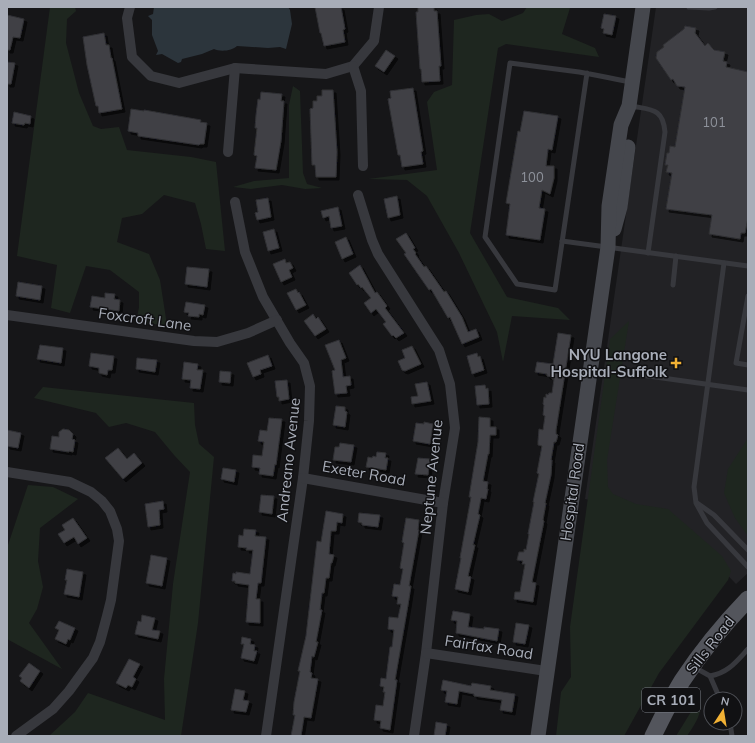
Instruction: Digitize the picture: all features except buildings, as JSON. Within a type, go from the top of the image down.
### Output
[{"type":"main road","name":"Sills Road","points":[[653,736],[675,694],[692,666],[722,628],[748,599]]},
{"type":"street","points":[[130,7],[127,18],[132,57],[151,76],[179,83],[235,68],[326,74],[353,66],[374,41],[379,7]]},
{"type":"street","name":"Hospital Road","points":[[538,736],[546,671],[608,247],[611,191],[621,125],[629,106],[643,7]]},
{"type":"street","points":[[353,66],[361,92],[362,166]]},
{"type":"street","points":[[228,152],[235,68]]},
{"type":"street","name":"Neptune Avenue","points":[[358,194],[372,240],[378,254],[439,350],[450,384],[455,428],[414,736]]},
{"type":"street","name":"Andreano Avenue","points":[[235,202],[245,252],[263,297],[304,363],[310,386],[309,421],[303,478],[266,736]]},
{"type":"street","name":"Foxcroft Lane","points":[[7,315],[194,341],[217,342],[248,333],[277,320]]},
{"type":"street","points":[[7,472],[70,482],[91,492],[102,501],[110,511],[117,529],[119,541],[111,600],[100,642],[93,658],[69,691],[53,709],[16,736]]},
{"type":"street","name":"Exeter Road","points":[[303,478],[444,503]]},
{"type":"street","name":"Fairfax Road","points":[[426,653],[546,671]]},
{"type":"lane","points":[[688,7],[715,7]]},
{"type":"lane","points":[[587,73],[555,290],[516,284],[485,238],[510,62],[587,73],[600,77],[632,82]]},
{"type":"lane","points":[[629,106],[654,111],[662,117],[664,124],[665,132],[648,253]]},
{"type":"lane","points":[[562,241],[748,266]]},
{"type":"lane","points":[[673,285],[676,256]]},
{"type":"lane","points":[[724,263],[694,487],[696,503],[707,523],[748,567]]},
{"type":"lane","points":[[748,296],[736,363],[748,365]]},
{"type":"lane","points":[[634,374],[748,390]]},
{"type":"lane","points":[[696,503],[714,515],[748,550]]},
{"type":"lane","points":[[710,676],[721,674],[748,649]]},
{"type":"lane","points":[[692,666],[710,676],[717,691]]},
{"type":"shaded area","points":[[50,7],[75,7],[76,11],[67,19],[66,43],[79,93],[93,126],[101,129],[119,127],[127,150],[191,157],[216,162],[225,251],[206,249],[195,203],[164,195],[142,214],[122,218],[117,242],[149,254],[160,280],[167,325],[136,323],[139,307],[139,292],[110,270],[86,266],[70,313],[51,308],[57,265],[17,256]]},
{"type":"shaded area","points":[[154,7],[288,7],[290,10],[292,24],[286,49],[280,47],[268,48],[237,46],[226,50],[214,49],[182,59],[181,62],[178,63],[162,54],[156,55],[158,51],[152,35],[152,20],[148,16],[153,14]]},
{"type":"shaded area","points":[[527,7],[570,8],[562,34],[595,48],[599,57],[506,44],[498,48],[470,233],[507,297],[558,308],[570,320],[512,316],[503,362],[497,332],[459,253],[427,196],[407,180],[368,179],[437,170],[427,102],[434,92],[452,85],[454,20],[476,15],[489,14],[502,21],[523,13]]},
{"type":"shaded area","name":"NYU Langone Hospital-Suffolk","points":[[656,7],[748,7],[748,573],[736,584],[675,520],[667,515],[585,499]]},
{"type":"shaded area","points":[[293,86],[300,91],[303,173],[307,184],[322,188],[305,189],[282,185],[251,189],[233,187],[254,181],[289,178],[289,105]]},
{"type":"shaded area","points":[[629,321],[607,460],[608,487],[613,494],[636,504],[668,509],[722,556],[731,571],[728,580],[659,673],[624,736],[556,736],[561,692],[571,677],[570,627],[610,339]]},
{"type":"shaded area","points":[[43,387],[194,403],[195,425],[199,444],[214,457],[198,623],[181,736],[49,736],[75,712],[88,693],[165,720],[164,679],[173,584],[190,472],[155,432],[126,423],[109,427],[96,413],[34,398]]},
{"type":"shaded area","points":[[748,438],[748,536],[735,518],[724,493],[728,469]]},
{"type":"shaded area","points":[[28,485],[53,487],[78,499],[40,528],[38,561],[43,587],[37,609],[29,623],[62,669],[7,639],[7,548]]},
{"type":"shaded area","points":[[699,699],[700,709],[698,719],[693,728],[687,736],[676,736]]},
{"type":"place","name":"NYU Langone Hospital-Suffolk","points":[[676,363]]}]
